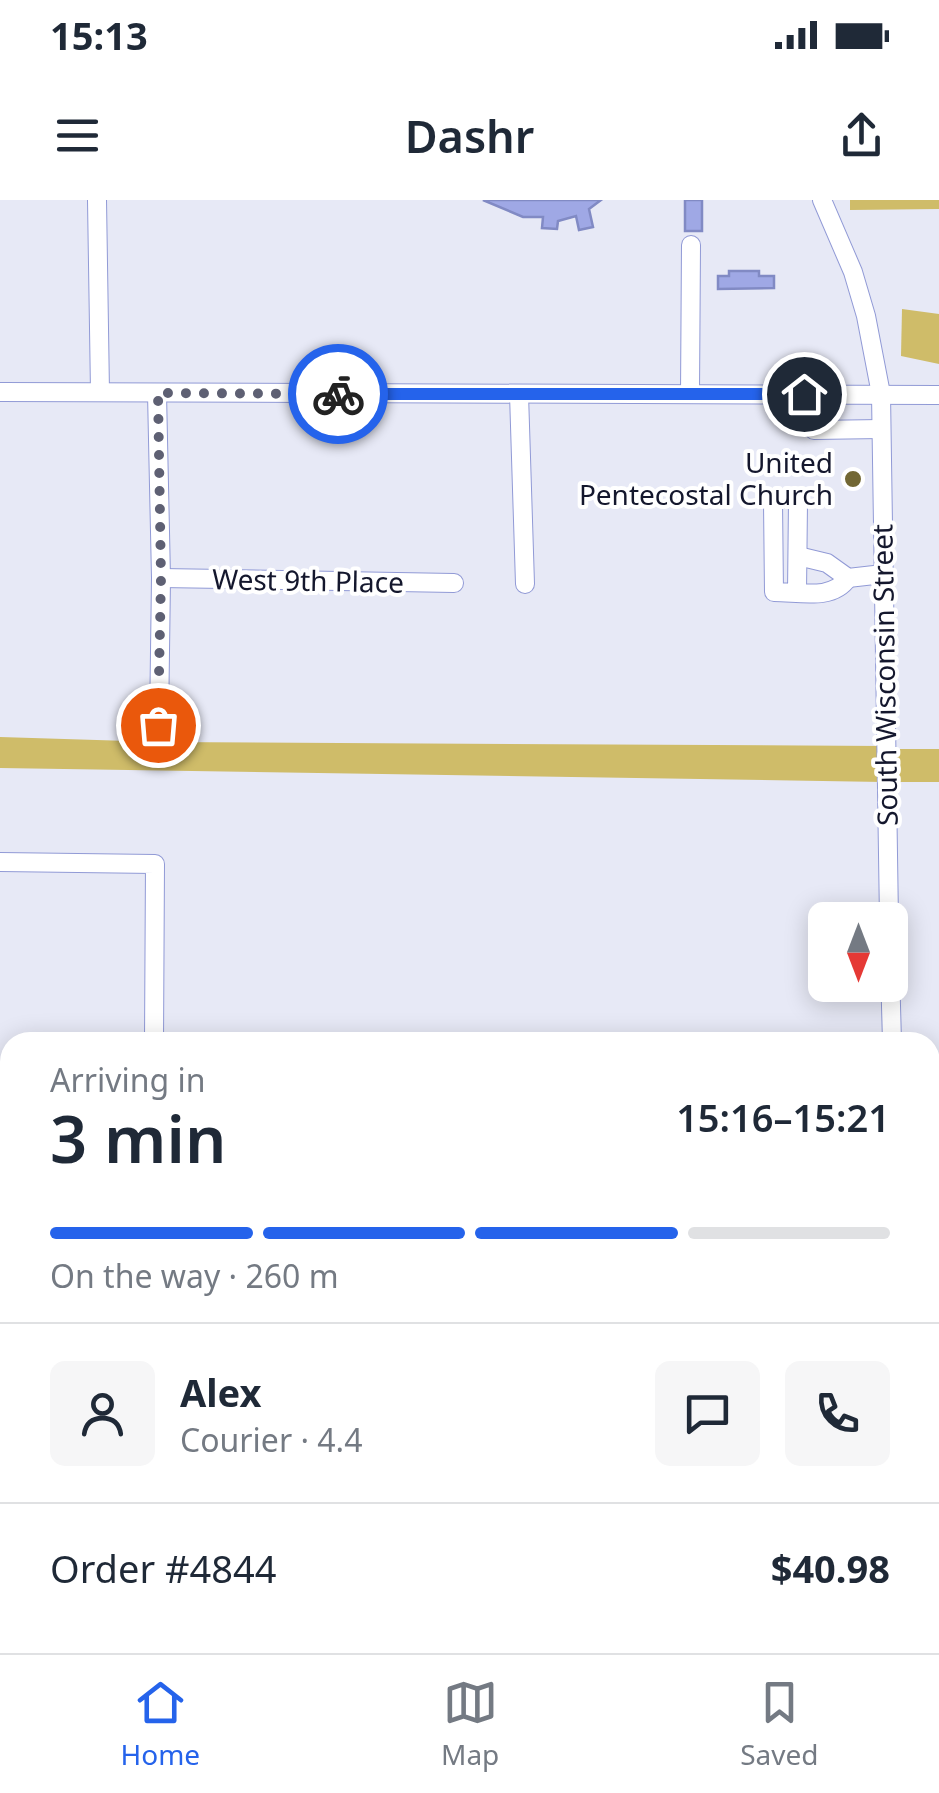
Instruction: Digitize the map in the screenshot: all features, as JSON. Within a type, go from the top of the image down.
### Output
[{"type":"street","points":[[97,200],[100,392]]},
{"type":"street","name":"South Wisconsin Street","points":[[822,200],[853,272],[881,394],[889,902]]},
{"type":"street","points":[[690,394],[692,245]]},
{"type":"street","points":[[0,392],[939,394]]},
{"type":"street","points":[[158,393],[158,725]]},
{"type":"street","points":[[520,394],[525,584]]},
{"type":"street","points":[[814,430],[881,429]]},
{"type":"street","points":[[798,592],[798,502],[777,499],[773,503],[774,592],[828,593],[840,589],[848,578]]},
{"type":"street","points":[[798,556],[827,563],[848,578],[883,574]]},
{"type":"street","name":"West 9th Place","points":[[161,578],[454,583]]},
{"type":"street","points":[[0,862],[155,864],[154,1032]]},
{"type":"street","points":[[891,1002],[892,1032]]},
{"type":"shaded area","points":[[850,200],[939,200],[939,209],[850,210]]},
{"type":"shaded area","points":[[902,309],[939,314],[939,364],[901,356]]},
{"type":"shaded area","points":[[0,737],[161,742],[882,746],[883,782],[0,768]]},
{"type":"shaded area","points":[[891,749],[939,749],[939,782],[891,782]]},
{"type":"building","points":[[483,200],[601,200],[589,209],[593,227],[579,230],[576,216],[558,221],[557,229],[542,228],[543,217],[523,217]]},
{"type":"building","points":[[685,200],[702,200],[702,231],[685,231]]},
{"type":"building","points":[[729,271],[759,271],[759,276],[774,276],[774,288],[718,289],[718,276],[729,276]]},
{"type":"way so far","points":[[158,725],[158,393],[338,394]]},
{"type":"place","name":"United Pentecostal Church","points":[[853,479]]},
{"type":"route","points":[[338,394],[804,394]]}]
